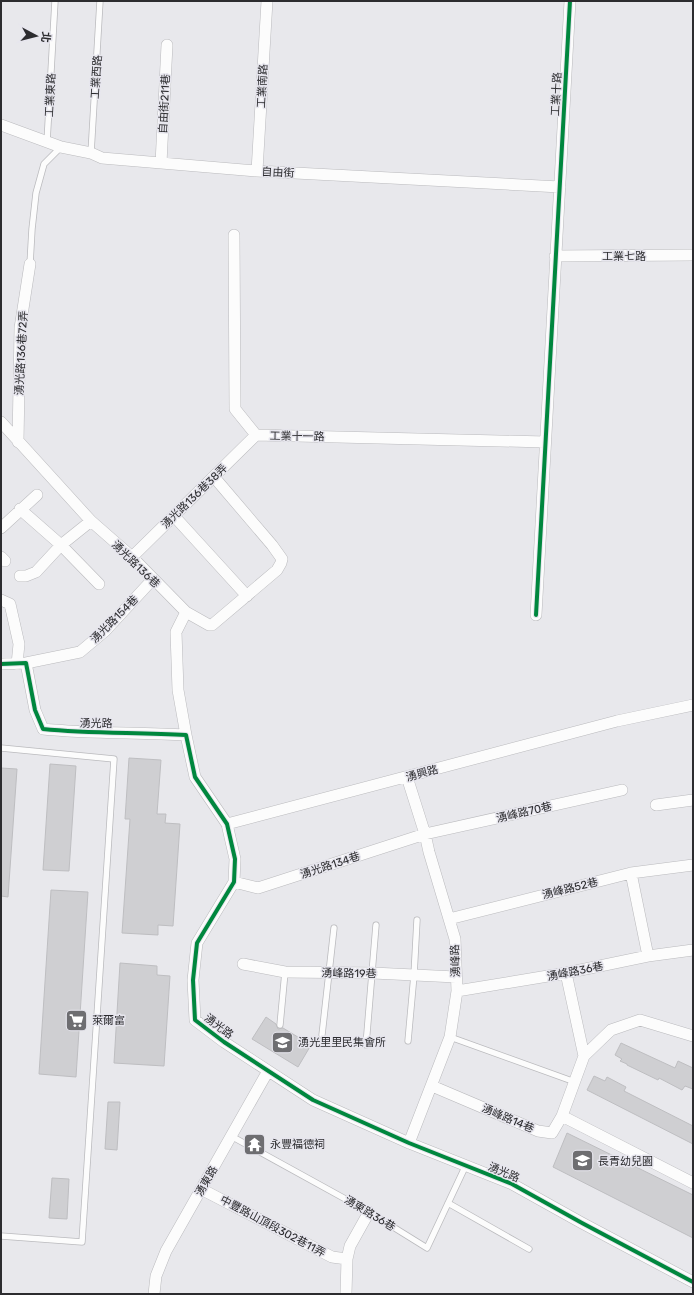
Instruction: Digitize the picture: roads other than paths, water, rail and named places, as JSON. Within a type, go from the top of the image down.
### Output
[{"type":"street","name":"工業南路","points":[[257,171],[267,1]]},
{"type":"street","name":"工業十路","points":[[536,615],[570,1]]},
{"type":"street","name":"自由街211巷","points":[[161,163],[167,45]]},
{"type":"street","name":"自由街","points":[[1,125],[61,147],[91,153],[102,158],[257,171],[560,187]]},
{"type":"street","name":"工業十一路","points":[[234,235],[235,409],[256,435],[545,442]]},
{"type":"street","name":"工業七路","points":[[555,256],[693,256]]},
{"type":"street","name":"湧光路136巷72弄","points":[[18,442],[20,328],[30,264]]},
{"type":"street","name":"湧光路136巷","points":[[1,422],[90,521],[132,557],[186,612],[209,625],[212,625],[247,596]]},
{"type":"street","name":"湧光路136巷38弄","points":[[132,557],[256,435]]},
{"type":"street","points":[[174,516],[247,596],[277,570],[282,559],[272,545],[214,477]]},
{"type":"street","points":[[1,528],[37,495]]},
{"type":"street","points":[[20,509],[61,545],[99,584]]},
{"type":"street","points":[[20,576],[26,576],[36,572],[61,545],[90,521]]},
{"type":"street","name":"湧光路154巷","points":[[22,664],[80,652],[105,631],[152,579]]},
{"type":"street","points":[[1,600],[10,604],[22,664],[1,664]]},
{"type":"street","points":[[186,612],[176,632],[178,690],[186,735]]},
{"type":"street","name":"湧光路","points":[[22,664],[35,710],[43,729],[186,735],[195,777],[227,824],[235,859],[234,882],[197,943],[194,980],[195,1020],[224,1042],[313,1100],[408,1143],[512,1184],[693,1282]]},
{"type":"street","name":"湧興路","points":[[227,824],[617,721],[693,705]]},
{"type":"street","name":"湧峰路","points":[[407,777],[425,834],[454,939],[457,991],[450,1037],[432,1086],[408,1143]]},
{"type":"street","name":"湧峰路70巷","points":[[425,834],[622,790]]},
{"type":"street","points":[[656,805],[693,800]]},
{"type":"street","name":"湧光路134巷","points":[[234,882],[258,888],[425,834]]},
{"type":"street","name":"湧峰路52巷","points":[[449,919],[631,873],[693,865]]},
{"type":"street","points":[[631,873],[648,956]]},
{"type":"street","name":"湧峰路36巷","points":[[457,991],[566,973],[648,956],[693,950]]},
{"type":"street","name":"湧峰路19巷","points":[[243,964],[285,972],[373,973],[456,977]]},
{"type":"street","points":[[566,973],[584,1056]]},
{"type":"street","points":[[584,1056],[612,1030],[640,1020],[693,1036]]},
{"type":"street","name":"湧峰路14巷","points":[[432,1086],[538,1131],[552,1133],[562,1116],[584,1056]]},
{"type":"street","name":"湧東路","points":[[154,1294],[156,1276],[166,1252],[268,1071]]},
{"type":"street","points":[[562,1116],[693,1183]]},
{"type":"street","name":"中豐路山頂段302巷11弄","points":[[202,1189],[332,1257],[347,1259]]},
{"type":"street","points":[[346,1294],[347,1259],[350,1246],[369,1212]]},
{"type":"lane","name":"工業東路","points":[[47,142],[55,1]]},
{"type":"lane","name":"工業西路","points":[[91,153],[100,1]]},
{"type":"lane","points":[[30,264],[36,193],[44,164],[61,147]]},
{"type":"lane","points":[[1,748],[114,759],[82,1242],[1,1236]]},
{"type":"lane","points":[[408,1041],[417,920]]},
{"type":"lane","points":[[366,1045],[376,925]]},
{"type":"lane","points":[[322,1035],[334,928]]},
{"type":"lane","points":[[280,1025],[285,972]]},
{"type":"lane","points":[[450,1037],[575,1082]]},
{"type":"lane","name":"湧東路36巷","points":[[231,1136],[369,1212],[427,1248],[466,1165]]},
{"type":"lane","points":[[448,1203],[530,1249]]},
{"type":"place","name":"萊爾富","points":[[77,1020]]},
{"type":"place","name":"湧光里里民集會所","points":[[282,1042]]},
{"type":"place","name":"永豐福德祠","points":[[254,1144]]},
{"type":"place","name":"長青幼兒園","points":[[582,1161]]}]
